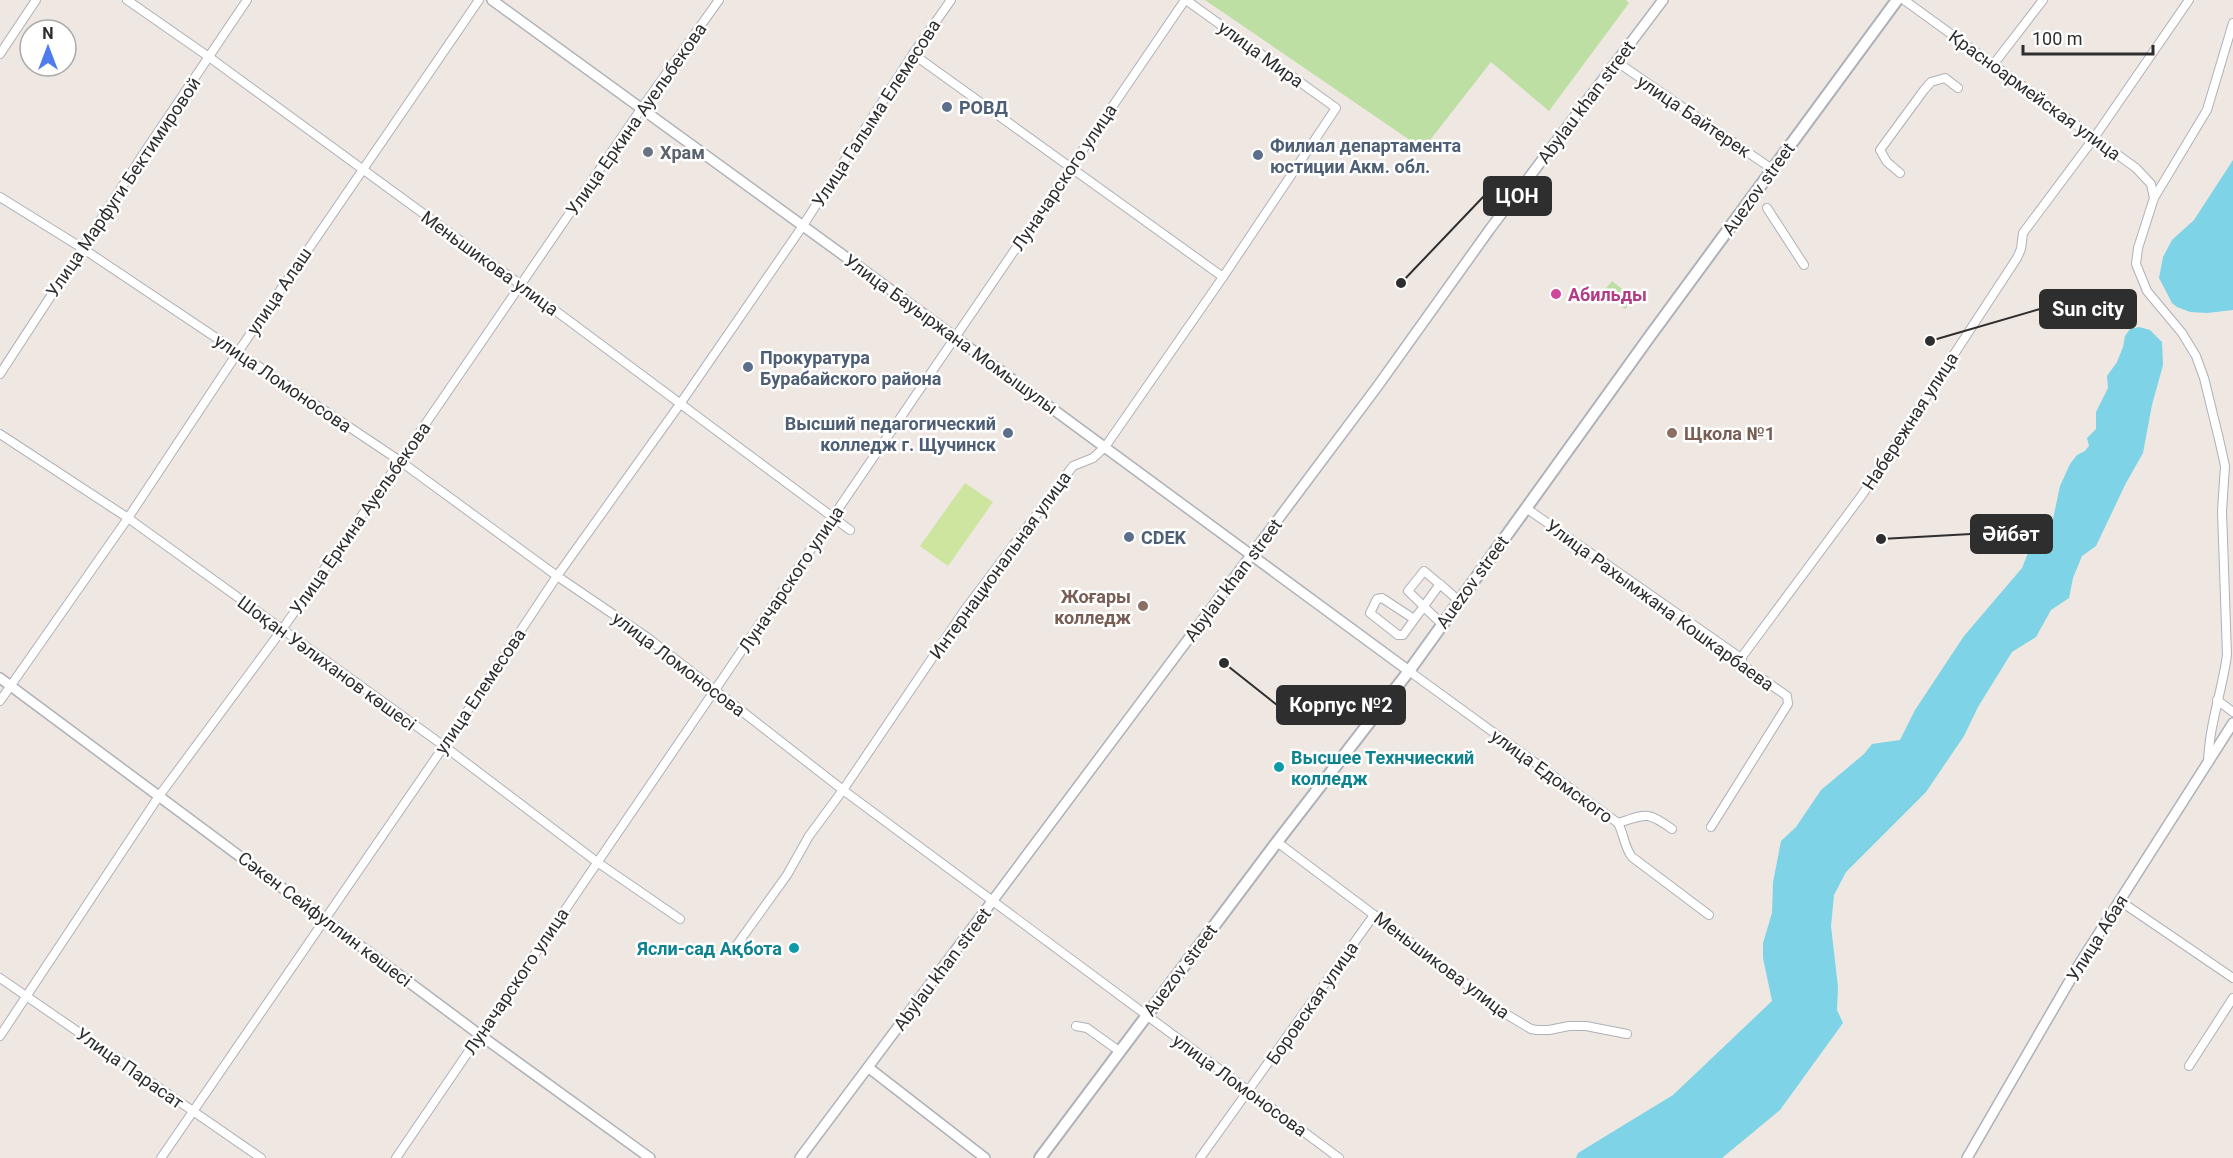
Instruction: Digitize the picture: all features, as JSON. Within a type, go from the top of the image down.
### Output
[{"type":"main road","name":"Auezov street","points":[[1040,1158],[1145,1016],[1408,671],[1897,0]]},
{"type":"street","points":[[0,54],[36,0]]},
{"type":"street","name":"Меньшикова улица","points":[[127,0],[209,57],[521,285],[850,530]]},
{"type":"street","name":"Улица Марфуги Бектимировой","points":[[0,374],[247,0]]},
{"type":"street","name":"улица Алаш","points":[[0,701],[128,518],[238,352],[479,0]]},
{"type":"street","name":"Улица Бауыржана Момышулы","points":[[492,0],[1408,671]]},
{"type":"street","name":"Улица Еркина Ауельбекова","points":[[0,1036],[159,796],[281,631],[400,462],[641,109],[719,0]]},
{"type":"street","name":"Улица Галыма Елемесова","points":[[802,227],[913,54],[951,0]]},
{"type":"street","name":"улица Мира","points":[[1186,0],[1336,108]]},
{"type":"street","name":"Луначарского улица","points":[[396,1158],[1186,0]]},
{"type":"street","name":"Abylau khan street","points":[[800,1158],[1370,396],[1490,229],[1663,0]]},
{"type":"street","name":"Красноармейская улица","points":[[1904,0],[2136,168],[2151,184],[2154,198]]},
{"type":"street","points":[[1993,65],[2043,0]]},
{"type":"street","name":"Набережная улица","points":[[1741,658],[1862,495],[2017,258],[2023,233],[2094,138],[2189,0]]},
{"type":"street","points":[[2208,763],[2209,735],[2224,677],[2227,655],[2222,511],[2225,466],[2204,378],[2196,356],[2182,333],[2147,291],[2136,264],[2138,248],[2154,198],[2207,110],[2233,23]]},
{"type":"street","points":[[913,54],[1223,277]]},
{"type":"street","name":"улица Байтерек","points":[[1617,62],[1772,169]]},
{"type":"street","points":[[1900,173],[1887,162],[1880,150],[1931,82],[1945,78],[1958,88]]},
{"type":"street","name":"Интернациональная улица","points":[[736,946],[787,875],[809,836],[843,790],[964,610],[1073,466],[1093,458],[1105,447],[1336,108]]},
{"type":"street","name":"улица Ломоносова","points":[[0,197],[82,248],[400,462],[557,576],[648,638],[843,790],[1339,1158]]},
{"type":"street","points":[[1767,208],[1804,265]]},
{"type":"street","name":"улица Елемесова","points":[[161,1158],[444,746],[557,576],[680,404],[802,227]]},
{"type":"street","name":"Шоқан Уәлиханов көшесі","points":[[0,434],[128,518],[281,631],[444,746],[597,862],[680,919]]},
{"type":"street","points":[[2225,466],[2233,471]]},
{"type":"street","name":"Улица Рахымжана Кошкарбаева","points":[[1526,508],[1741,658],[1744,666],[1787,696],[1788,704],[1711,827]]},
{"type":"street","points":[[1442,624],[1408,591],[1424,571],[1459,600]]},
{"type":"street","points":[[1414,619],[1382,598],[1377,599],[1370,613],[1398,635],[1402,635],[1425,607],[1440,584]]},
{"type":"street","name":"улица Едомского","points":[[1408,671],[1618,823],[1623,832],[1627,851],[1632,857],[1709,915]]},
{"type":"street","name":"Сәкен Сейфуллин көшесі","points":[[0,678],[480,1035],[650,1158]]},
{"type":"street","points":[[2217,700],[2233,712]]},
{"type":"street","name":"Улица Абая","points":[[1967,1158],[2080,963],[2233,723]]},
{"type":"street","points":[[1618,823],[1645,815],[1654,816],[1672,830]]},
{"type":"street","name":"Меньшикова улица","points":[[1277,842],[1506,1014],[1531,1029],[1549,1030],[1569,1026],[1586,1026],[1627,1034]]},
{"type":"street","points":[[2120,901],[2233,978]]},
{"type":"street","name":"Боровская улица","points":[[1200,1158],[1374,915]]},
{"type":"street","name":"Улица Парасат","points":[[0,978],[261,1158]]},
{"type":"street","points":[[2189,1066],[2233,998]]},
{"type":"street","points":[[1076,1026],[1087,1028],[1119,1051]]},
{"type":"street","points":[[869,1068],[985,1158]]},
{"type":"green space","points":[[1205,0],[1626,0],[1629,3],[1549,111],[1491,62],[1423,149]]},
{"type":"green space","points":[[1612,281],[1634,298],[1625,309],[1603,292]]},
{"type":"green space","points":[[965,483],[993,502],[948,566],[920,546]]},
{"type":"water","points":[[2233,160],[2233,310],[2190,312],[2172,303],[2159,278],[2163,257],[2172,240],[2194,220]]},
{"type":"water","points":[[2139,327],[2150,330],[2162,342],[2163,365],[2152,405],[2143,453],[2096,546],[2082,556],[2073,578],[2069,598],[2051,610],[2036,637],[2012,652],[1978,707],[1964,736],[1926,792],[1846,872],[1834,895],[1831,926],[1838,987],[1837,1010],[1843,1023],[1780,1110],[1722,1158],[1576,1158],[1578,1153],[1673,1095],[1772,1001],[1763,958],[1763,943],[1772,913],[1773,882],[1781,841],[1796,827],[1821,790],[1864,754],[1872,744],[1900,740],[1915,710],[1964,636],[2022,568],[2041,531],[2053,519],[2060,486],[2070,464],[2089,446],[2087,438],[2096,429],[2096,412],[2108,388],[2107,376],[2117,362],[2125,336],[2130,329]]},
{"type":"place","name":"РОВД","points":[[947,107]]},
{"type":"place","name":"Храм","points":[[648,152]]},
{"type":"place","name":"Филиал департамента юстиции Акм. обл.","points":[[1258,155]]},
{"type":"place","name":"ЦОН","points":[[1401,283]]},
{"type":"place","name":"Абильды","points":[[1556,294]]},
{"type":"place","name":"Sun city","points":[[1930,341]]},
{"type":"place","name":"Прокуратура Бурабайского района","points":[[748,367]]},
{"type":"place","name":"Высший педагогический колледж г. Щучинск","points":[[1008,433]]},
{"type":"place","name":"Щкола №1","points":[[1672,433]]},
{"type":"place","name":"CDEK","points":[[1129,537]]},
{"type":"place","name":"Әйбәт","points":[[1881,539]]},
{"type":"place","name":"Жоғары колледж","points":[[1143,606]]},
{"type":"place","name":"Корпус №2","points":[[1224,663]]},
{"type":"place","name":"Высшее Технчиеский колледж","points":[[1279,767]]},
{"type":"place","name":"Ясли-сад Ақбота","points":[[794,948]]}]
